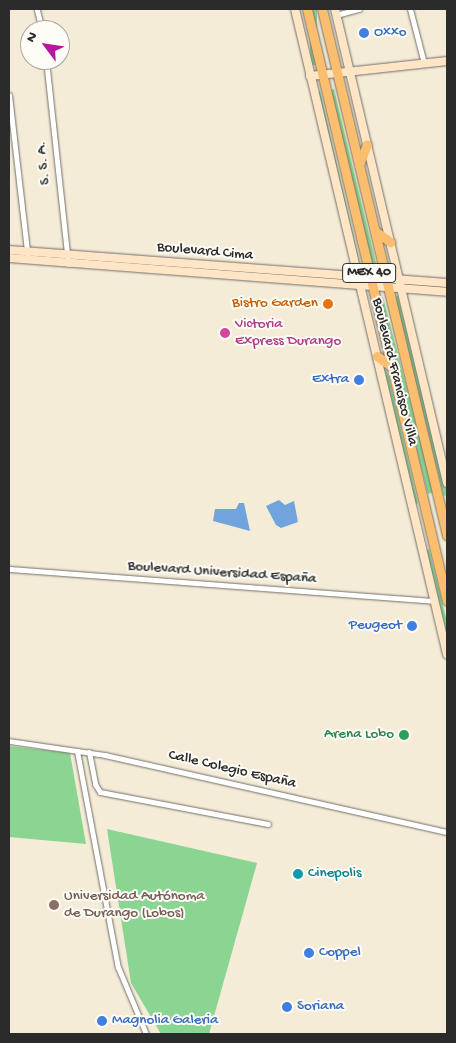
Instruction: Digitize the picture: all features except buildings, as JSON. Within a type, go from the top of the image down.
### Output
[{"type":"main road","name":"Boulevard Francisco Villa","points":[[307,9],[447,601]]},
{"type":"main road","name":"Boulevard Francisco Villa","points":[[322,9],[447,535]]},
{"type":"main road","points":[[359,165],[367,144]]},
{"type":"main road","points":[[375,231],[390,242]]},
{"type":"main road","points":[[376,356],[391,366]]},
{"type":"street","name":"Boulevard Francisco Villa","points":[[295,9],[447,654]]},
{"type":"street","points":[[336,12],[359,9]]},
{"type":"street","points":[[410,9],[424,63]]},
{"type":"street","name":"Boulevard Francisco Villa","points":[[336,12],[447,483]]},
{"type":"street","points":[[310,76],[447,60]]},
{"type":"street","name":"S. S. A.","points":[[47,70],[68,264]]},
{"type":"street","points":[[9,96],[11,131],[28,260]]},
{"type":"street","points":[[9,173],[16,172]]},
{"type":"street","name":"Boulevard Cima","points":[[9,250],[447,283]]},
{"type":"street","name":"Boulevard Cima","points":[[9,258],[372,288],[447,292]]},
{"type":"street","name":"Boulevard Universidad España","points":[[9,569],[434,601]]},
{"type":"street","name":"Calle Colegio España","points":[[9,741],[89,752],[447,832]]},
{"type":"street","points":[[77,751],[118,967],[146,1034]]},
{"type":"street","points":[[89,752],[97,791],[268,824]]},
{"type":"green space","points":[[310,9],[317,9],[317,65],[310,65]]},
{"type":"green space","points":[[334,89],[377,267],[373,269],[326,93]]},
{"type":"green space","points":[[320,91],[362,272],[358,273],[316,92]]},
{"type":"green space","points":[[398,296],[447,493],[447,495],[444,496],[394,297]]},
{"type":"green space","points":[[383,297],[434,492],[428,494],[379,299]]},
{"type":"green space","points":[[381,364],[388,374],[418,503],[415,505]]},
{"type":"green space","points":[[429,549],[447,621],[447,642],[424,552]]},
{"type":"green space","points":[[9,746],[70,753],[86,844],[9,837]]},
{"type":"green space","points":[[107,829],[257,863],[209,1034],[161,1034],[131,983]]},
{"type":"water","points":[[279,500],[285,505],[294,501],[298,522],[281,528],[276,525],[266,506]]},
{"type":"water","points":[[239,503],[244,503],[250,531],[213,521],[215,509],[236,509]]},
{"type":"place","name":"Oxxo","points":[[364,33]]},
{"type":"place","name":"Bistro Garden","points":[[328,304]]},
{"type":"place","name":"Victoria Express Durango","points":[[225,333]]},
{"type":"place","name":"Extra","points":[[359,380]]},
{"type":"place","name":"Peugeot","points":[[412,626]]},
{"type":"place","name":"Arena Lobo","points":[[404,735]]},
{"type":"place","name":"Cinepolis","points":[[298,874]]},
{"type":"place","name":"Universidad Autónoma de Durango (Lobos)","points":[[54,905]]},
{"type":"place","name":"Coppel","points":[[309,953]]},
{"type":"place","name":"Soriana","points":[[287,1007]]},
{"type":"place","name":"Magnolia Galeria","points":[[102,1021]]}]
